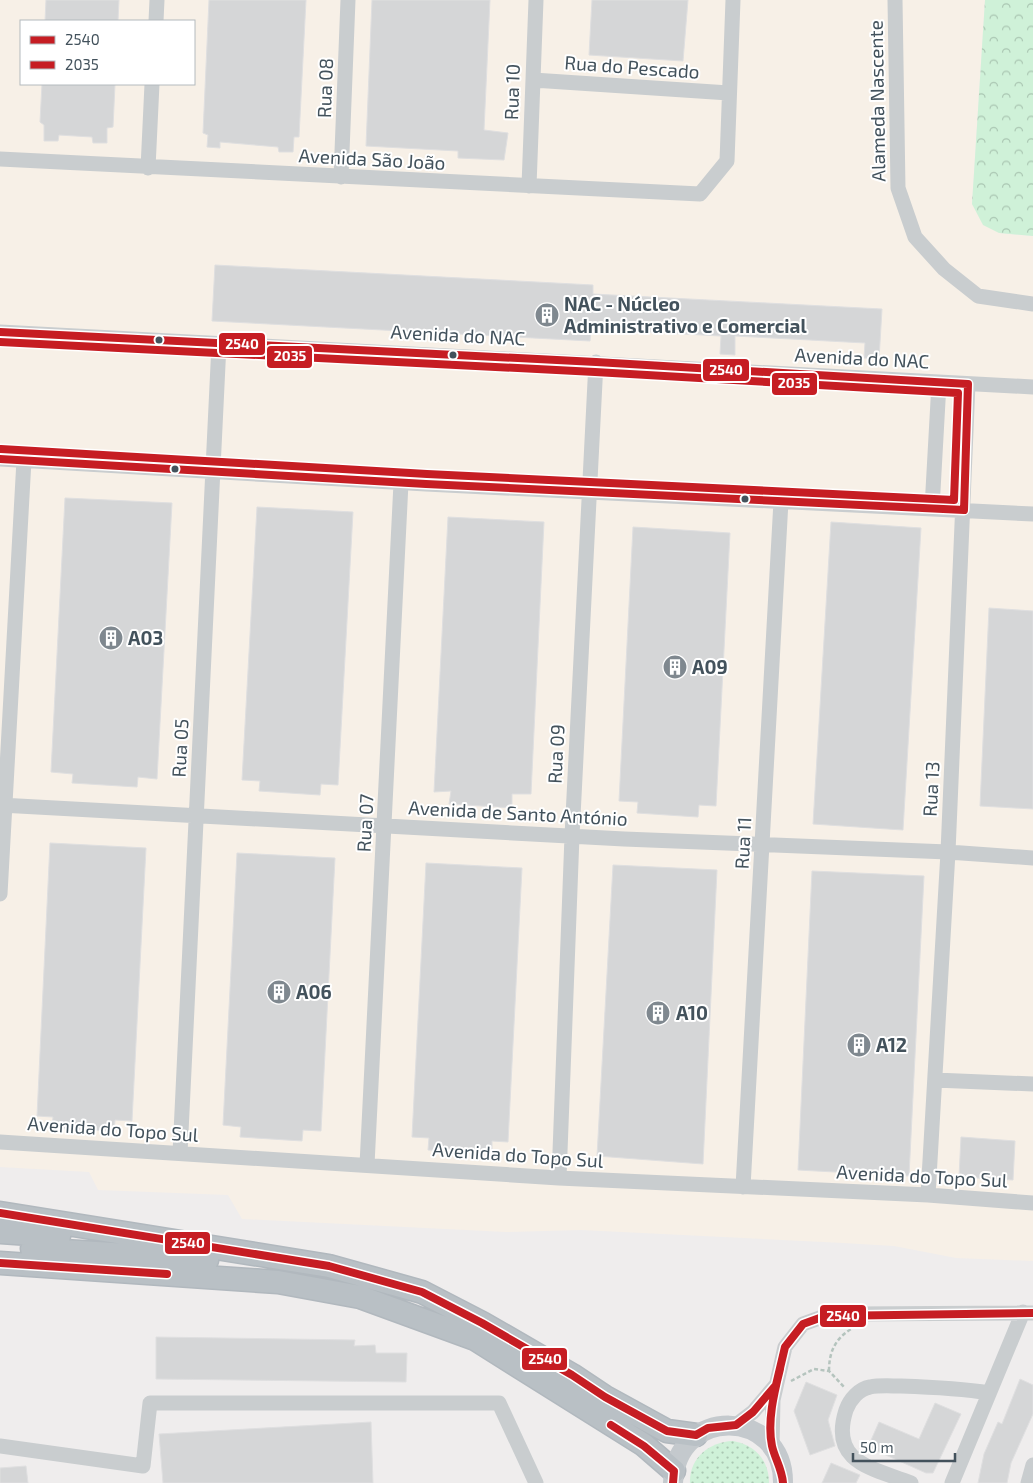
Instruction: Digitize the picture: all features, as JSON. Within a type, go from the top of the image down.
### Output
[{"type":"highway","points":[[0,1213],[329,1266],[422,1292],[482,1323],[572,1375],[605,1398],[667,1431],[696,1435]]},
{"type":"highway","points":[[0,1232],[217,1249]]},
{"type":"highway","points":[[0,1247],[244,1262],[323,1273],[409,1297],[482,1323]]},
{"type":"highway","points":[[0,1262],[278,1282],[360,1296],[475,1339],[644,1445],[674,1477]]},
{"type":"main road","points":[[674,1477],[678,1458],[685,1445],[696,1435],[708,1428],[736,1425],[750,1429],[762,1436],[772,1446],[779,1459],[783,1483]]},
{"type":"street","points":[[156,20],[157,0]]},
{"type":"street","name":"Rua 08","points":[[341,177],[348,0]]},
{"type":"street","name":"Rua 10","points":[[529,186],[536,0]]},
{"type":"street","points":[[728,93],[733,0]]},
{"type":"street","name":"Alameda Nascente","points":[[895,0],[898,188],[915,237],[944,270],[978,296],[1033,304]]},
{"type":"street","name":"Rua do Pescado","points":[[533,80],[728,93]]},
{"type":"street","points":[[148,168],[152,85]]},
{"type":"street","name":"Avenida São João","points":[[0,159],[148,168],[700,194],[727,161],[728,93]]},
{"type":"street","name":"Avenida do NAC","points":[[0,332],[596,362],[1033,387]]},
{"type":"street","name":"Rua 05","points":[[180,1153],[218,344]]},
{"type":"street","name":"Rua 09","points":[[559,1178],[572,836],[596,362]]},
{"type":"street","points":[[932,508],[939,383]]},
{"type":"street","name":"Rua 13","points":[[928,1195],[948,852],[968,384]]},
{"type":"street","points":[[0,459],[213,470],[401,483],[1033,514]]},
{"type":"street","points":[[0,894],[2,805],[24,460]]},
{"type":"street","name":"Rua 07","points":[[367,1165],[401,483]]},
{"type":"street","name":"Rua 11","points":[[743,1187],[782,501]]},
{"type":"street","name":"Avenida de Santo António","points":[[2,805],[572,836],[948,852],[1033,858]]},
{"type":"street","points":[[936,1080],[1033,1084]]},
{"type":"street","name":"Avenida do Topo Sul","points":[[0,1142],[559,1178],[928,1195],[1033,1203]]},
{"type":"street","points":[[772,1446],[776,1385],[785,1347],[803,1324],[825,1316],[1028,1312],[989,1393],[952,1483]]},
{"type":"street","points":[[736,1425],[753,1412],[776,1385]]},
{"type":"street","points":[[911,1483],[861,1464],[848,1451],[843,1440],[843,1422],[849,1402],[859,1392],[871,1386],[947,1387],[989,1393]]},
{"type":"street","points":[[0,1446],[143,1466],[150,1403],[499,1403],[536,1483]]},
{"type":"street","points":[[1028,1483],[1033,1465]]},
{"type":"path","points":[[828,1371],[834,1342],[868,1314]]},
{"type":"path","points":[[776,1385],[790,1382],[802,1374],[814,1370],[828,1371],[854,1397]]},
{"type":"shaded area","points":[[0,0],[985,0],[972,204],[999,233],[1033,236],[1033,1261],[956,1258],[894,1246],[843,1243],[581,1230],[506,1232],[242,1219],[228,1195],[98,1190],[89,1172],[0,1167]]},
{"type":"green space","points":[[985,0],[1033,0],[1033,236],[999,233],[983,225],[972,204]]},
{"type":"green space","points":[[733,1441],[748,1446],[759,1455],[766,1467],[769,1483],[690,1483],[693,1466],[702,1453],[716,1444]]},
{"type":"building","points":[[46,0],[119,0],[118,20],[45,20]]},
{"type":"building","points":[[209,0],[306,0],[299,137],[294,137],[293,152],[279,152],[278,147],[220,142],[220,148],[207,147],[208,135],[203,133]]},
{"type":"building","points":[[372,0],[490,0],[484,130],[508,133],[504,160],[458,158],[458,151],[366,146]]},
{"type":"building","points":[[592,0],[688,0],[683,61],[589,55]]},
{"type":"building","points":[[42,85],[115,85],[113,127],[107,128],[107,143],[93,143],[92,137],[59,135],[58,141],[44,141],[44,125],[40,122]]},
{"type":"building","name":"NAC - Núcleo Administrativo e Comercial","points":[[215,265],[593,285],[593,294],[882,309],[879,359],[864,358],[865,343],[735,336],[735,355],[720,354],[721,336],[591,329],[590,341],[212,321]]},
{"type":"building","name":"A03","points":[[65,498],[172,503],[157,779],[138,777],[137,787],[72,783],[73,774],[51,772]]},
{"type":"building","points":[[257,507],[353,512],[338,785],[321,784],[320,795],[259,791],[260,781],[242,780]]},
{"type":"building","points":[[448,517],[544,522],[531,794],[512,794],[512,808],[449,804],[451,791],[434,792]]},
{"type":"building","points":[[831,522],[921,528],[903,830],[813,824]]},
{"type":"building","name":"A09","points":[[633,527],[730,533],[716,806],[699,805],[698,817],[637,813],[638,802],[619,801]]},
{"type":"building","points":[[989,608],[1033,611],[1033,809],[980,806]]},
{"type":"building","points":[[50,843],[146,848],[132,1121],[115,1120],[114,1131],[52,1128],[53,1117],[37,1116]]},
{"type":"building","name":"A06","points":[[237,853],[335,858],[321,1131],[303,1130],[302,1141],[240,1137],[241,1127],[223,1125]]},
{"type":"building","points":[[426,863],[522,868],[508,1142],[492,1141],[492,1153],[428,1150],[429,1138],[412,1137]]},
{"type":"building","name":"A10","points":[[613,865],[717,870],[703,1164],[597,1156]]},
{"type":"building","name":"A12","points":[[812,871],[924,876],[909,1176],[798,1170]]},
{"type":"building","points":[[961,1137],[1015,1141],[1013,1180],[959,1177]]},
{"type":"building","points":[[156,1337],[355,1340],[354,1346],[375,1345],[376,1353],[407,1353],[406,1382],[156,1379]]},
{"type":"building","points":[[1020,1379],[1033,1385],[1033,1414],[1011,1463],[1007,1483],[978,1483],[984,1454],[998,1422],[1002,1424]]},
{"type":"building","points":[[806,1382],[837,1395],[828,1420],[835,1446],[810,1455],[794,1411]]},
{"type":"building","points":[[935,1403],[961,1414],[933,1473],[926,1473],[868,1447],[879,1422],[919,1439]]},
{"type":"building","points":[[371,1422],[373,1483],[163,1483],[159,1434]]},
{"type":"building","points":[[831,1463],[860,1475],[856,1483],[822,1483]]},
{"type":"building","points":[[26,1466],[28,1483],[0,1483],[0,1468]]},
{"type":"transit line","name":"2540","points":[[0,332],[596,362],[968,384]]},
{"type":"transit line","name":"2035","points":[[0,342],[595,372],[958,393],[954,500],[427,474],[1,449]]},
{"type":"transit line","name":"2540","points":[[964,510],[968,384]]},
{"type":"transit line","name":"2540","points":[[0,459],[426,484],[964,510]]},
{"type":"transit line","name":"2540","points":[[0,1213],[329,1266],[422,1292],[482,1323],[572,1375],[605,1397],[667,1431],[696,1435],[708,1428],[736,1425],[753,1412],[776,1385],[785,1347],[803,1324],[825,1316],[1033,1313]]},
{"type":"transit line","name":"2540","points":[[0,1263],[167,1274]]},
{"type":"transit line","name":"2540","points":[[780,1369],[770,1427],[772,1446],[783,1483]]},
{"type":"transit line","name":"2540","points":[[611,1425],[644,1446],[674,1471],[673,1483]]},
{"type":"place","name":"NAC - Núcleo Administrativo e Comercial","points":[[547,315]]},
{"type":"place","name":"A03","points":[[111,638]]},
{"type":"place","name":"A09","points":[[675,667]]},
{"type":"place","name":"A06","points":[[279,992]]},
{"type":"place","name":"A10","points":[[658,1013]]},
{"type":"place","name":"A12","points":[[859,1045]]}]
